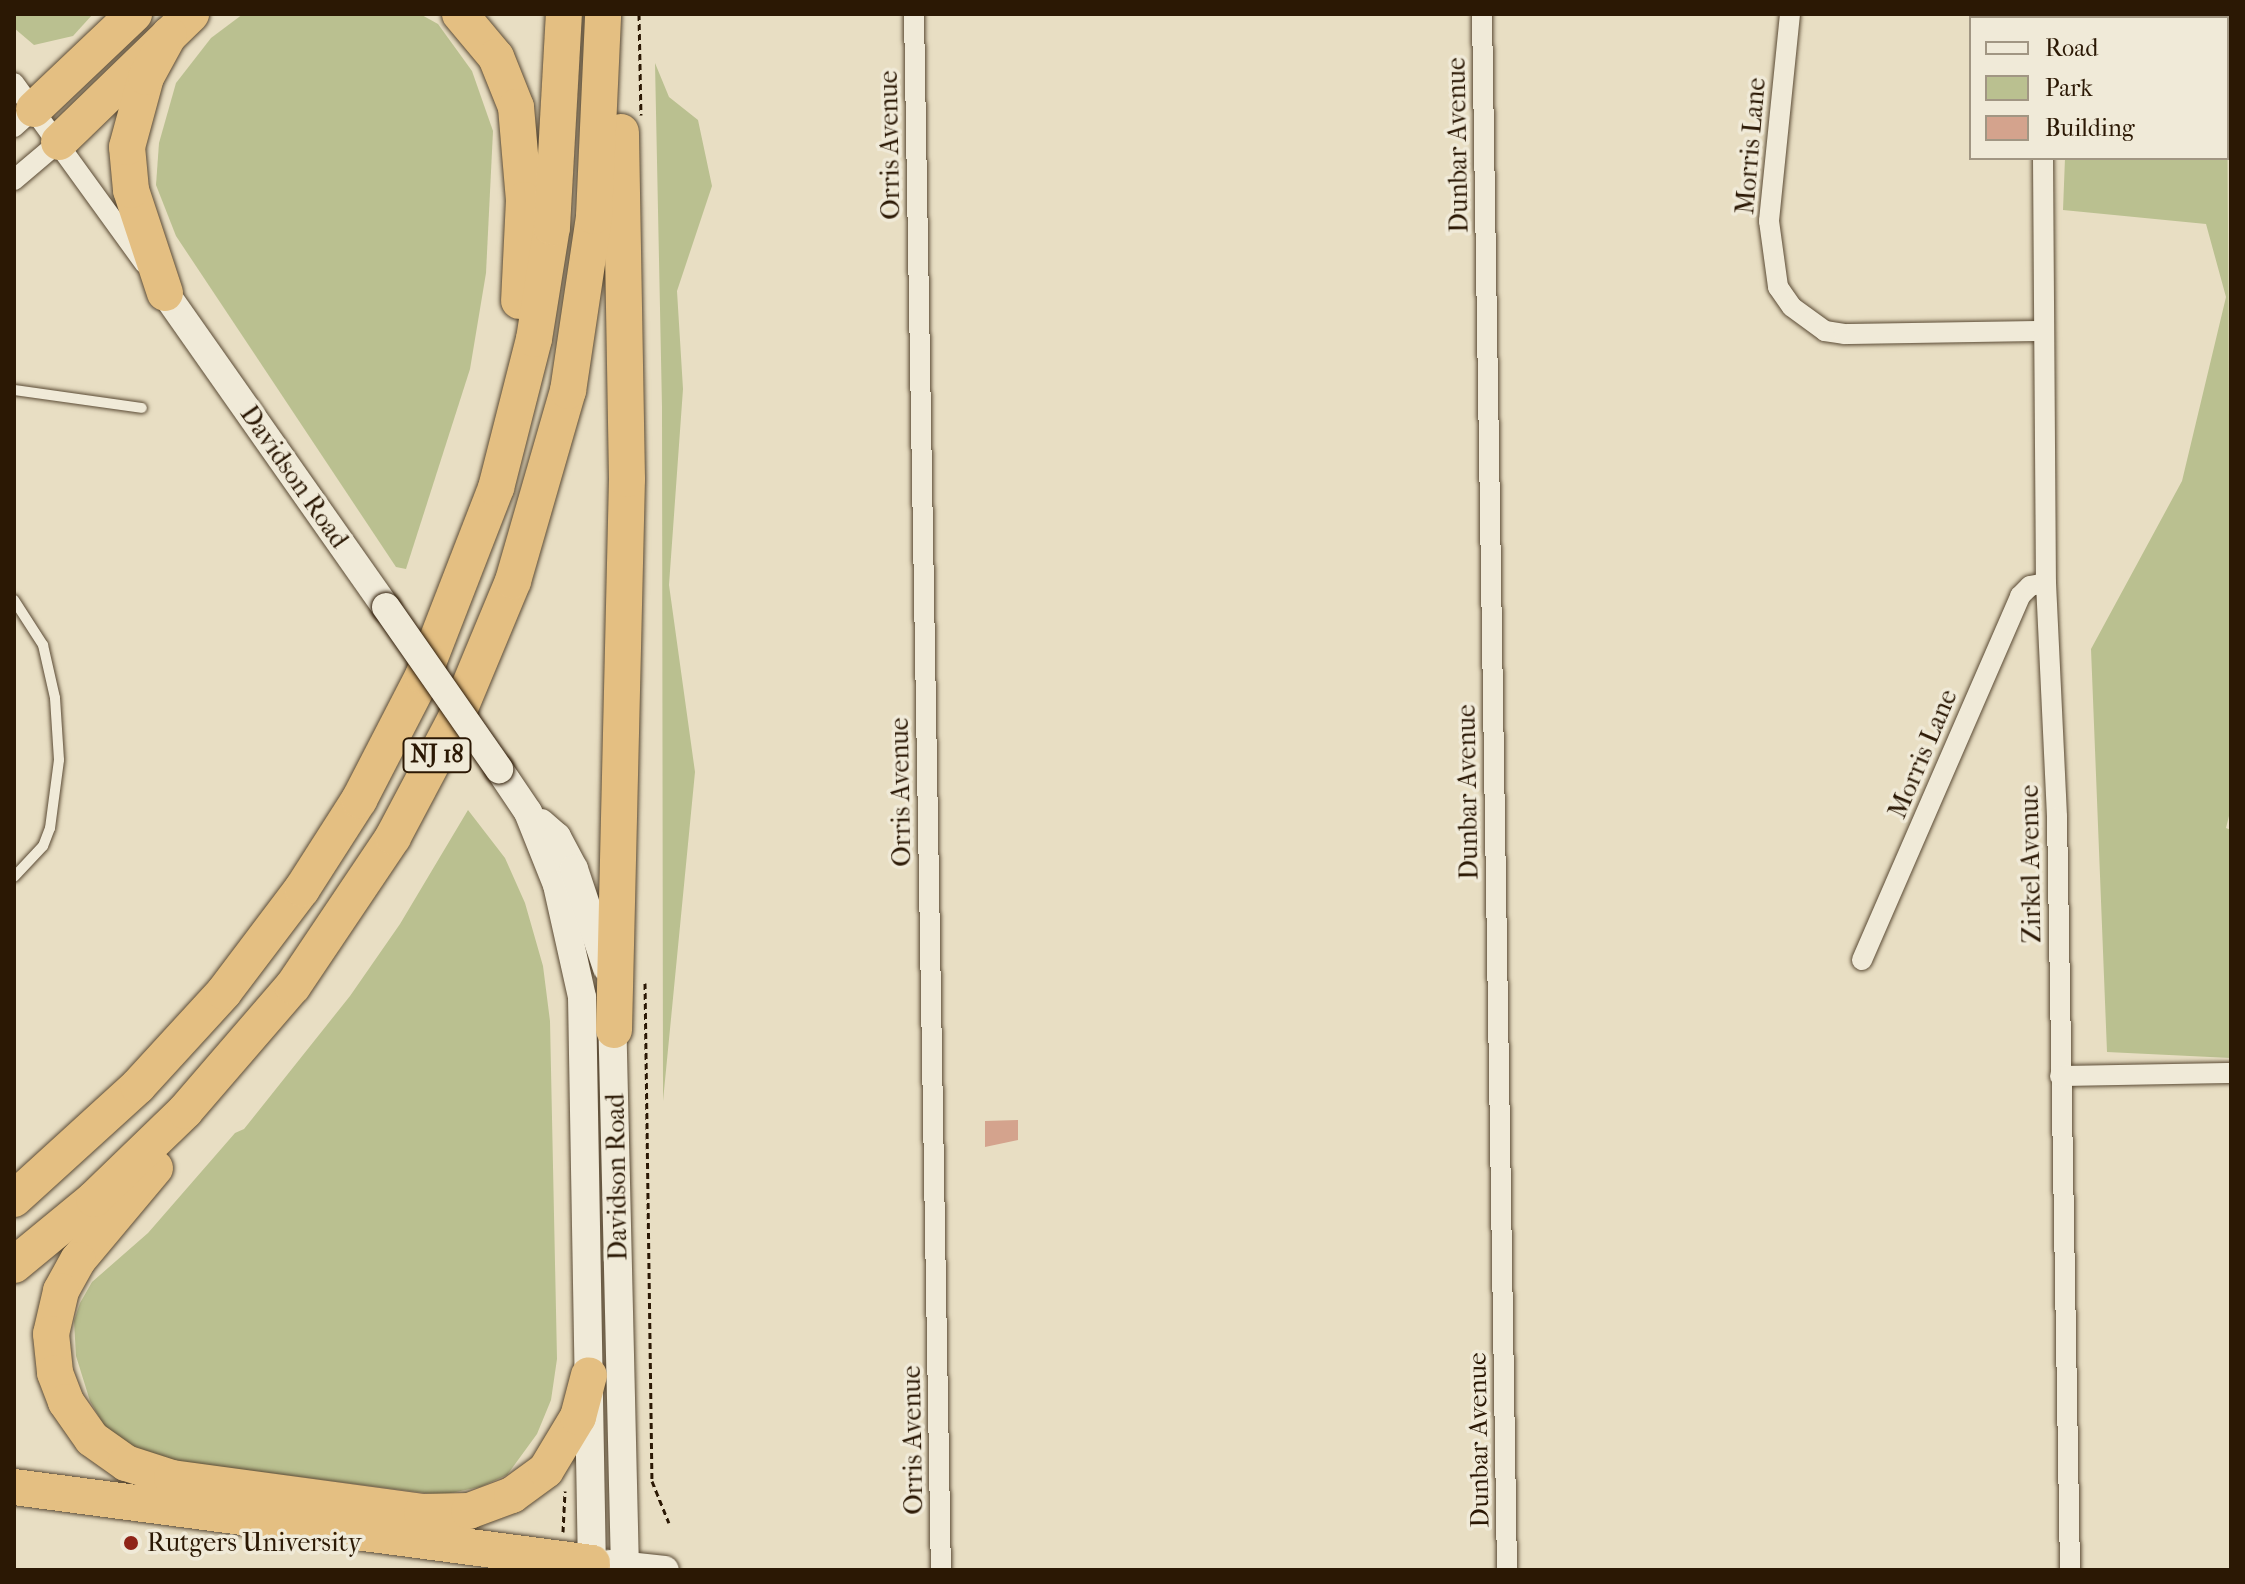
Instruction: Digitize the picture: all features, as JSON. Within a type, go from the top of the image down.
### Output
[{"type":"highway","points":[[21,106],[134,14]]},
{"type":"highway","points":[[460,14],[507,80],[522,149],[516,340],[483,528]]},
{"type":"highway","name":"NJ 18","points":[[14,1199],[73,1148],[186,1035],[302,889],[404,716],[483,528],[511,438],[536,325],[552,227],[564,14]]},
{"type":"highway","name":"NJ 18","points":[[14,1265],[94,1199],[185,1111],[293,986],[393,837],[456,718],[504,604],[546,476],[585,302],[601,116],[603,14]]},
{"type":"highway","points":[[614,1030],[627,479],[618,14]]},
{"type":"highway","points":[[59,142],[180,25]]},
{"type":"highway","points":[[165,293],[131,190],[127,147],[146,77],[180,25]]},
{"type":"highway","points":[[185,1111],[176,1144],[78,1260],[53,1317],[51,1347],[59,1387],[83,1427],[112,1455],[172,1478],[422,1512],[469,1511],[512,1495],[546,1470],[573,1428],[589,1375]]},
{"type":"highway","points":[[14,1487],[609,1567]]},
{"type":"highway","points":[[448,1543],[489,1570]]},
{"type":"main road","name":"Davidson Road","points":[[165,293],[528,812],[566,917],[582,997],[589,1375],[609,1567]]},
{"type":"main road","name":"Davidson Road","points":[[528,812],[557,837],[584,893],[602,942],[614,1030],[609,1567]]},
{"type":"main road","points":[[609,1567],[665,1570]]},
{"type":"street","name":"Orris Avenue","points":[[914,14],[941,1570]]},
{"type":"street","name":"Dunbar Avenue","points":[[1482,14],[1507,1570]]},
{"type":"street","name":"Morris Lane","points":[[1790,14],[1769,221],[1778,287],[1792,307],[1825,331],[1844,334],[2042,331]]},
{"type":"street","name":"Davidson Road","points":[[21,106],[59,142],[165,293]]},
{"type":"street","points":[[14,180],[59,142]]},
{"type":"street","name":"Zirkel Avenue","points":[[2043,160],[2046,583],[2057,817],[2070,1570]]},
{"type":"street","name":"Morris Lane","points":[[1862,960],[2020,596],[2030,586],[2046,583]]},
{"type":"street","points":[[2060,1076],[2231,1073]]},
{"type":"lane","points":[[14,390],[142,408]]},
{"type":"lane","points":[[14,600],[43,645],[55,698],[59,760],[50,828],[43,846],[14,877]]},
{"type":"path","points":[[563,1534],[565,1480]]},
{"type":"green space","points":[[14,14],[93,14],[73,36],[34,45],[14,28]]},
{"type":"green space","points":[[243,14],[420,14],[438,24],[472,71],[493,131],[486,273],[470,369],[406,569],[396,567],[176,236],[156,185],[159,143],[176,83],[211,38]]},
{"type":"green space","points":[[655,63],[669,97],[698,120],[712,186],[677,291],[683,389],[669,585],[695,772],[663,1101],[662,407]]},
{"type":"green space","points":[[2065,160],[2228,160],[2231,808],[2226,828],[2231,830],[2231,1058],[2107,1052],[2091,649],[2182,481],[2226,297],[2206,224],[2063,210]]},
{"type":"green space","points":[[468,810],[505,858],[525,903],[543,966],[550,1021],[557,1359],[551,1400],[537,1434],[507,1475],[480,1487],[441,1495],[160,1459],[131,1445],[105,1427],[90,1401],[76,1356],[74,1321],[80,1303],[92,1282],[148,1233],[235,1133],[244,1129],[350,996],[400,924]]},
{"type":"building","points":[[1018,1120],[1018,1140],[985,1147],[985,1121]]},
{"type":"place","name":"Rutgers University","points":[[131,1543]]}]
